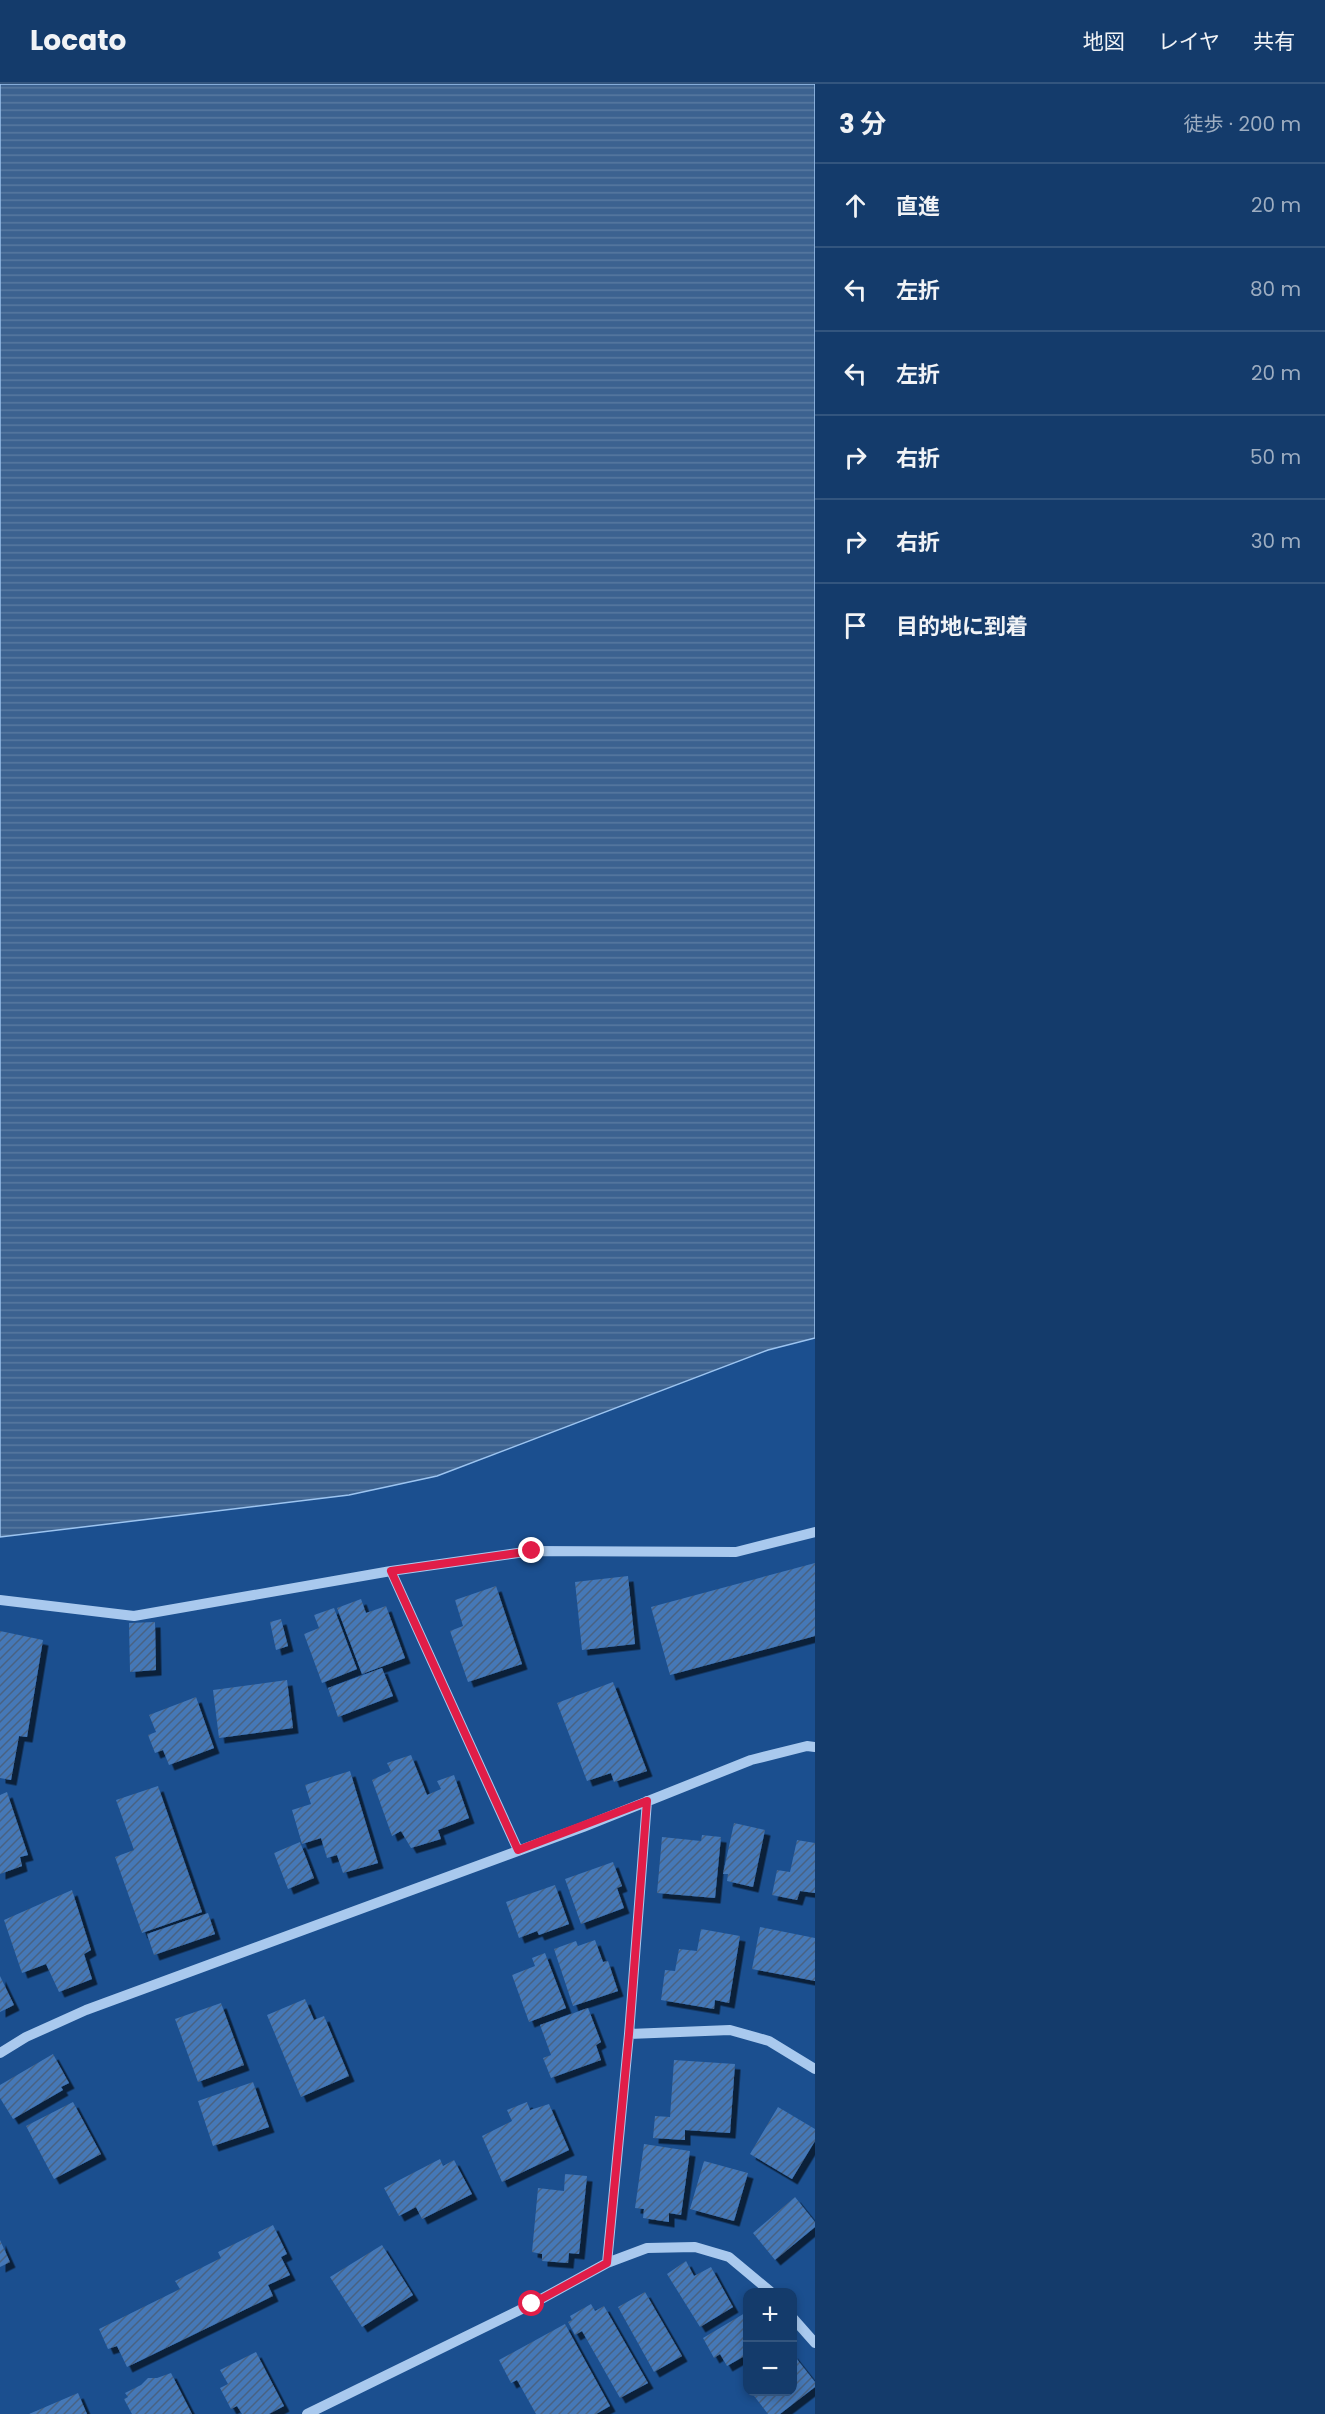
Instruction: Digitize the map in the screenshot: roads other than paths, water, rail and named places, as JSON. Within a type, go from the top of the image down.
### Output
[{"type":"street","points":[[0,1600],[134,1616],[391,1571],[532,1551],[736,1552],[815,1532]]},
{"type":"street","points":[[391,1571],[518,1850]]},
{"type":"street","points":[[0,2053],[26,2037],[86,2010],[518,1850],[751,1760],[807,1746],[815,1747]]},
{"type":"street","points":[[607,2263],[629,2034],[647,1801]]},
{"type":"street","points":[[629,2034],[730,2030],[769,2041],[815,2069]]},
{"type":"street","points":[[307,2414],[532,2304],[607,2263],[647,2248],[695,2247],[729,2257],[766,2288]]},
{"type":"street","points":[[797,2323],[815,2343]]},
{"type":"water","points":[[0,84],[815,84],[815,1338],[768,1350],[437,1476],[349,1495],[0,1537]]}]
